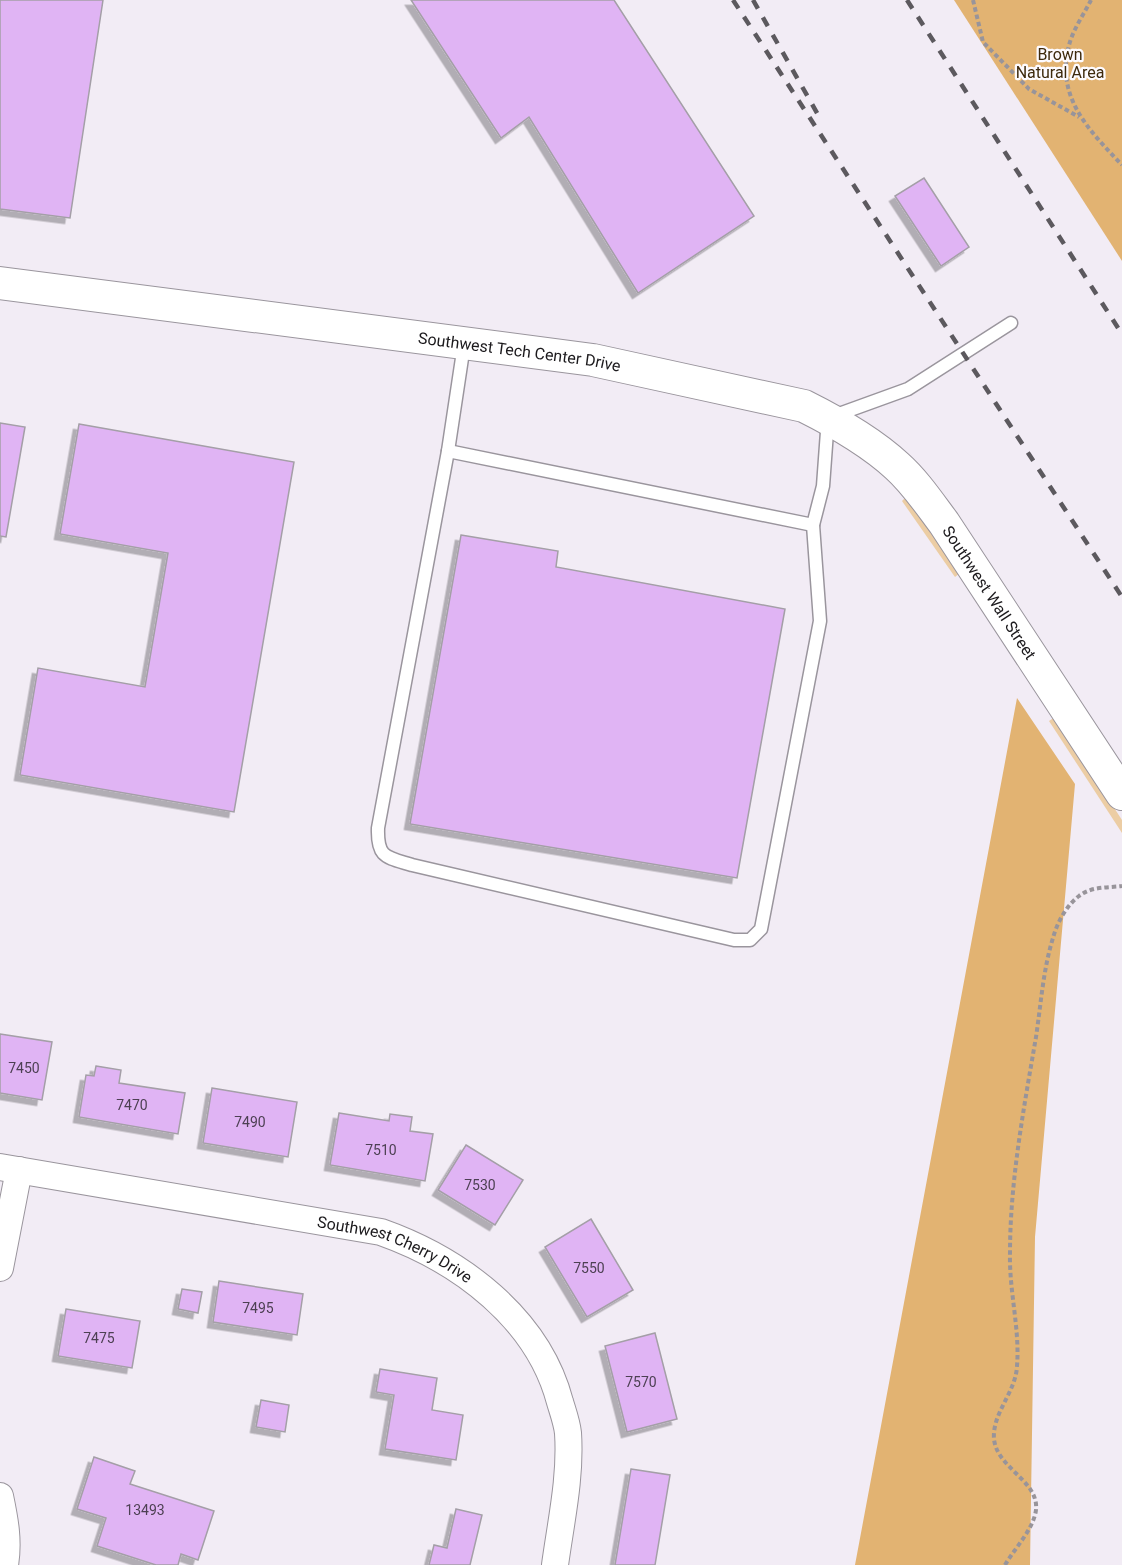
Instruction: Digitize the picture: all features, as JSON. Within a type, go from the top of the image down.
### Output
[{"type":"street","name":"Southwest Tech Center Drive","points":[[0,283],[635,368],[804,406],[828,418]]},
{"type":"street","name":"Southwest Wall Street","points":[[828,418],[897,465],[918,488],[944,522],[1122,794]]},
{"type":"street","points":[[0,1268],[10,1168]]},
{"type":"street","name":"Southwest Cherry Drive","points":[[10,1168],[381,1232],[418,1245],[458,1269],[488,1292],[525,1330],[555,1382],[568,1430],[568,1477],[555,1565]]},
{"type":"street","points":[[0,1496],[8,1551],[5,1565]]},
{"type":"lane","points":[[465,344],[448,452],[380,816],[378,846],[385,856],[412,865],[734,940],[750,940],[761,929],[820,621],[813,525],[823,486],[828,418],[908,388],[1011,322]]},
{"type":"lane","points":[[448,452],[813,525]]},
{"type":"path","points":[[973,0],[983,42],[1029,89],[1079,117]]},
{"type":"path","points":[[1092,0],[1068,49],[1066,79],[1079,117],[1122,165]]},
{"type":"path","points":[[1005,1565],[1028,1531],[1037,1505],[1035,1494],[1006,1464],[994,1440],[996,1423],[1014,1383],[1017,1365],[1010,1277],[1010,1236],[1025,1100],[1050,952],[1061,920],[1078,897],[1100,887],[1122,886]]},
{"type":"shaded area","points":[[906,497],[960,573],[955,577],[902,501]]},
{"type":"shaded area","points":[[1055,717],[1122,820],[1122,833],[1049,721]]},
{"type":"green space","name":"Brown Natural Area","points":[[954,0],[1122,0],[1122,261]]},
{"type":"green space","points":[[1017,698],[1075,784],[1035,1237],[1030,1565],[855,1565]]},
{"type":"building","points":[[0,0],[103,0],[70,218],[0,209]]},
{"type":"building","points":[[411,0],[614,0],[754,216],[638,293],[529,117],[501,138]]},
{"type":"building","points":[[924,178],[969,247],[941,266],[895,196]]},
{"type":"building","points":[[0,423],[25,427],[6,537],[0,536]]},
{"type":"building","points":[[79,424],[294,462],[234,812],[20,775],[38,668],[145,687],[168,553],[60,534]]},
{"type":"building","points":[[461,535],[558,551],[556,567],[785,609],[737,878],[410,824]]},
{"type":"building","points":[[0,1034],[52,1042],[42,1100],[0,1093]]},
{"type":"building","points":[[96,1066],[121,1070],[119,1083],[185,1093],[178,1134],[79,1117],[86,1075],[94,1076]]},
{"type":"building","points":[[212,1088],[297,1102],[288,1157],[203,1143]]},
{"type":"building","points":[[339,1113],[389,1121],[390,1114],[412,1117],[410,1131],[433,1134],[425,1181],[330,1165]]},
{"type":"building","points":[[466,1145],[523,1180],[495,1225],[438,1190]]},
{"type":"building","points":[[591,1219],[633,1290],[587,1317],[545,1247]]},
{"type":"building","points":[[219,1281],[303,1294],[297,1335],[213,1322]]},
{"type":"building","points":[[182,1289],[202,1292],[198,1313],[178,1309]]},
{"type":"building","points":[[66,1309],[140,1321],[132,1368],[58,1356]]},
{"type":"building","points":[[655,1333],[677,1419],[627,1432],[605,1346]]},
{"type":"building","points":[[380,1369],[437,1378],[432,1410],[463,1415],[456,1460],[385,1449],[394,1395],[376,1392]]},
{"type":"building","points":[[261,1400],[289,1405],[285,1432],[256,1427]]},
{"type":"building","points":[[94,1457],[135,1471],[130,1484],[214,1511],[198,1560],[181,1554],[178,1565],[156,1565],[97,1546],[106,1518],[77,1509]]},
{"type":"building","points":[[631,1469],[670,1475],[655,1565],[615,1565]]},
{"type":"building","points":[[456,1509],[482,1515],[470,1565],[429,1565],[434,1545],[447,1548]]},
{"type":"railway","points":[[733,0],[1122,597]]},
{"type":"railway","points":[[753,0],[821,120]]},
{"type":"railway","points":[[907,0],[1122,334]]}]
